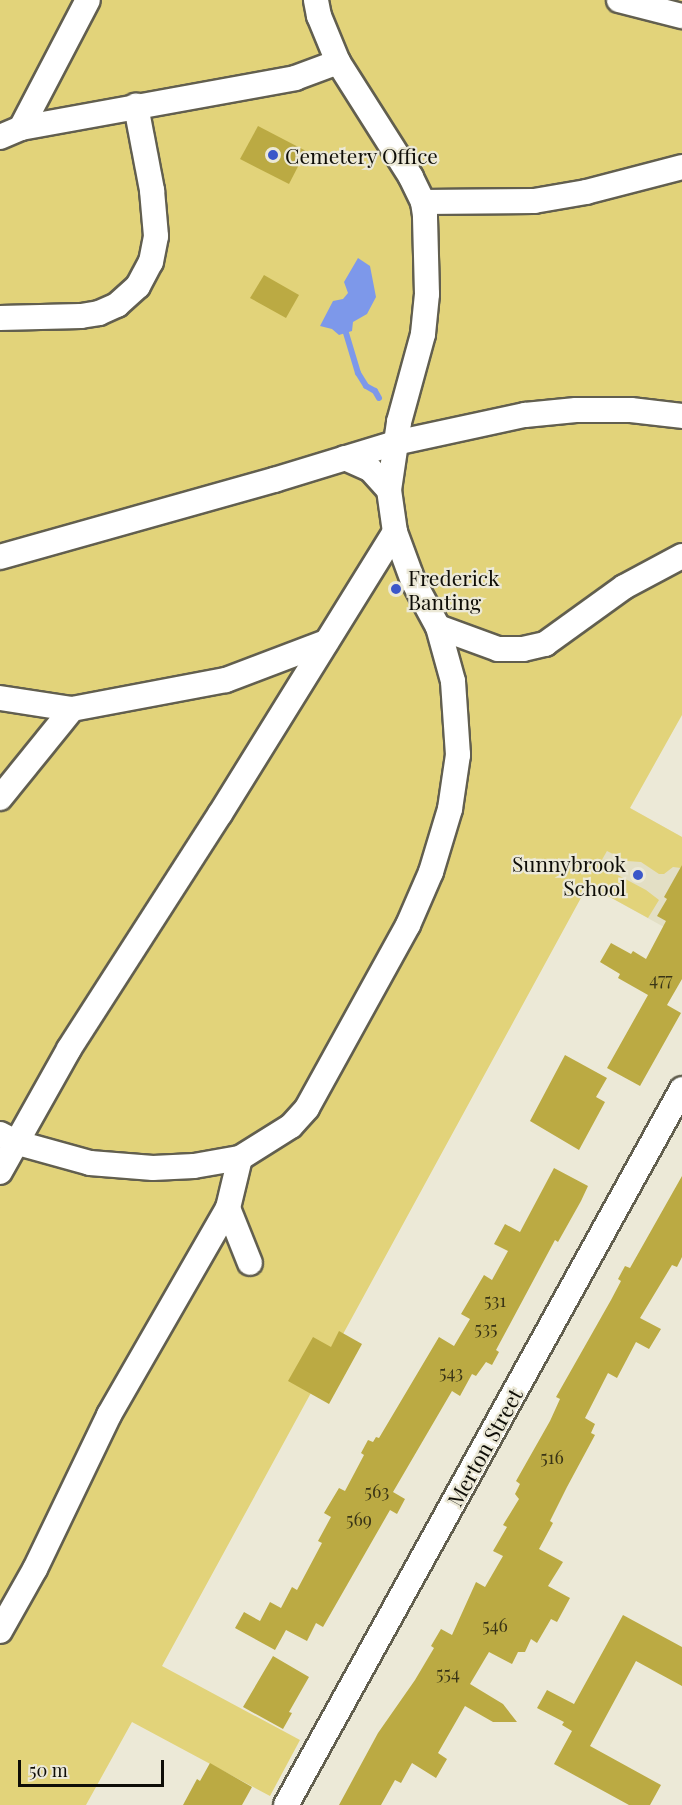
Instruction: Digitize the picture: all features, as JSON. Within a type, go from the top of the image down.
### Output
[{"type":"street","points":[[10,133],[88,0]]},
{"type":"street","points":[[9,1138],[90,1163],[153,1168],[194,1167],[240,1158],[291,1126],[307,1108],[402,935],[431,872],[450,809],[458,754],[453,681],[438,627],[413,581],[395,532],[389,490],[395,443],[423,333],[427,294],[423,202],[411,177],[338,62],[319,16],[316,0]]},
{"type":"street","points":[[619,0],[682,16]]},
{"type":"street","points":[[10,133],[136,106],[295,78],[338,62]]},
{"type":"street","points":[[0,318],[81,316],[99,313],[117,305],[138,286],[151,262],[156,236],[152,190],[136,106]]},
{"type":"street","points":[[423,202],[534,201],[586,192],[682,167]]},
{"type":"street","points":[[0,557],[395,443],[525,416],[576,410],[654,411],[682,417]]},
{"type":"street","points":[[345,458],[370,469],[389,490]]},
{"type":"street","points":[[0,1172],[9,1138],[69,1049],[395,532]]},
{"type":"street","points":[[438,627],[498,649],[523,649],[545,644],[624,587],[682,556]]},
{"type":"street","points":[[0,698],[72,709],[226,680],[326,642]]},
{"type":"street","points":[[0,798],[72,709]]},
{"type":"street","name":"Merton Street","points":[[286,1805],[682,1089]]},
{"type":"street","points":[[0,1631],[34,1569],[109,1415],[228,1208],[240,1158]]},
{"type":"street","points":[[228,1208],[250,1263]]},
{"type":"shaded area","points":[[0,0],[682,0],[682,715],[630,808],[682,837],[682,865],[681,868],[673,867],[664,874],[659,874],[641,862],[627,861],[607,851],[599,865],[646,890],[659,900],[648,918],[588,885],[162,1666],[300,1740],[270,1796],[132,1722],[86,1805],[0,1805]]},
{"type":"shaded area","name":"Sunnybrook School","points":[[630,808],[682,837],[682,937],[588,885]]},
{"type":"water","points":[[358,258],[370,266],[376,297],[367,314],[353,322],[352,331],[339,335],[332,329],[320,326],[333,301],[343,299],[348,293],[344,282]]},
{"type":"building","name":"Cemetery Office","points":[[258,126],[306,151],[289,184],[240,159]]},
{"type":"building","points":[[264,275],[299,295],[286,318],[250,298]]},
{"type":"building","points":[[682,865],[682,979],[667,1005],[681,1013],[640,1086],[607,1068],[648,995],[618,978],[620,974],[600,962],[611,943],[631,954],[633,951],[646,959],[666,921],[657,916],[667,899],[664,897]]},
{"type":"building","points":[[565,1055],[607,1078],[596,1097],[605,1102],[579,1150],[530,1121]]},
{"type":"building","points":[[554,1168],[588,1186],[581,1201],[558,1242],[555,1240],[496,1350],[499,1352],[492,1365],[486,1362],[476,1376],[472,1374],[460,1396],[452,1391],[393,1492],[405,1499],[397,1514],[390,1510],[323,1627],[316,1623],[307,1641],[286,1630],[275,1650],[235,1628],[244,1612],[260,1621],[270,1602],[281,1608],[292,1587],[297,1590],[322,1543],[318,1541],[331,1517],[324,1513],[339,1488],[345,1491],[364,1455],[361,1453],[368,1440],[373,1442],[376,1437],[379,1438],[439,1337],[454,1346],[470,1319],[461,1314],[484,1275],[492,1280],[508,1251],[494,1244],[505,1224],[520,1232]]},
{"type":"building","points":[[682,1176],[682,1257],[677,1267],[672,1265],[640,1318],[661,1329],[649,1349],[636,1342],[617,1378],[608,1373],[585,1418],[595,1424],[591,1433],[595,1435],[550,1521],[553,1523],[539,1549],[563,1562],[548,1586],[570,1598],[557,1622],[551,1619],[537,1643],[531,1639],[525,1652],[518,1652],[512,1664],[489,1652],[470,1684],[503,1704],[517,1722],[493,1722],[465,1706],[438,1753],[447,1759],[436,1778],[412,1763],[401,1783],[395,1780],[381,1805],[339,1805],[378,1733],[434,1648],[431,1646],[441,1629],[452,1635],[476,1582],[485,1587],[503,1556],[493,1551],[507,1527],[503,1525],[519,1499],[515,1494],[520,1484],[516,1481],[550,1421],[560,1399],[556,1397],[621,1281],[618,1279],[625,1266],[630,1268]]},
{"type":"building","points":[[339,1331],[362,1344],[329,1404],[288,1381],[313,1337],[331,1347]]},
{"type":"building","points":[[623,1615],[682,1647],[682,1686],[636,1661],[590,1746],[661,1785],[650,1805],[629,1805],[554,1764],[572,1731],[562,1725],[564,1722],[537,1708],[547,1690],[574,1704]]},
{"type":"building","points":[[273,1656],[309,1677],[289,1712],[292,1713],[283,1729],[243,1707]]},
{"type":"building","points":[[210,1763],[252,1787],[242,1805],[183,1805],[197,1779],[200,1781]]},
{"type":"waterway","points":[[346,333],[358,373],[366,386],[375,391],[379,398]]},
{"type":"place","name":"Cemetery Office","points":[[273,155]]},
{"type":"place","name":"Frederick Banting","points":[[396,589]]},
{"type":"place","name":"Sunnybrook School","points":[[638,875]]}]
